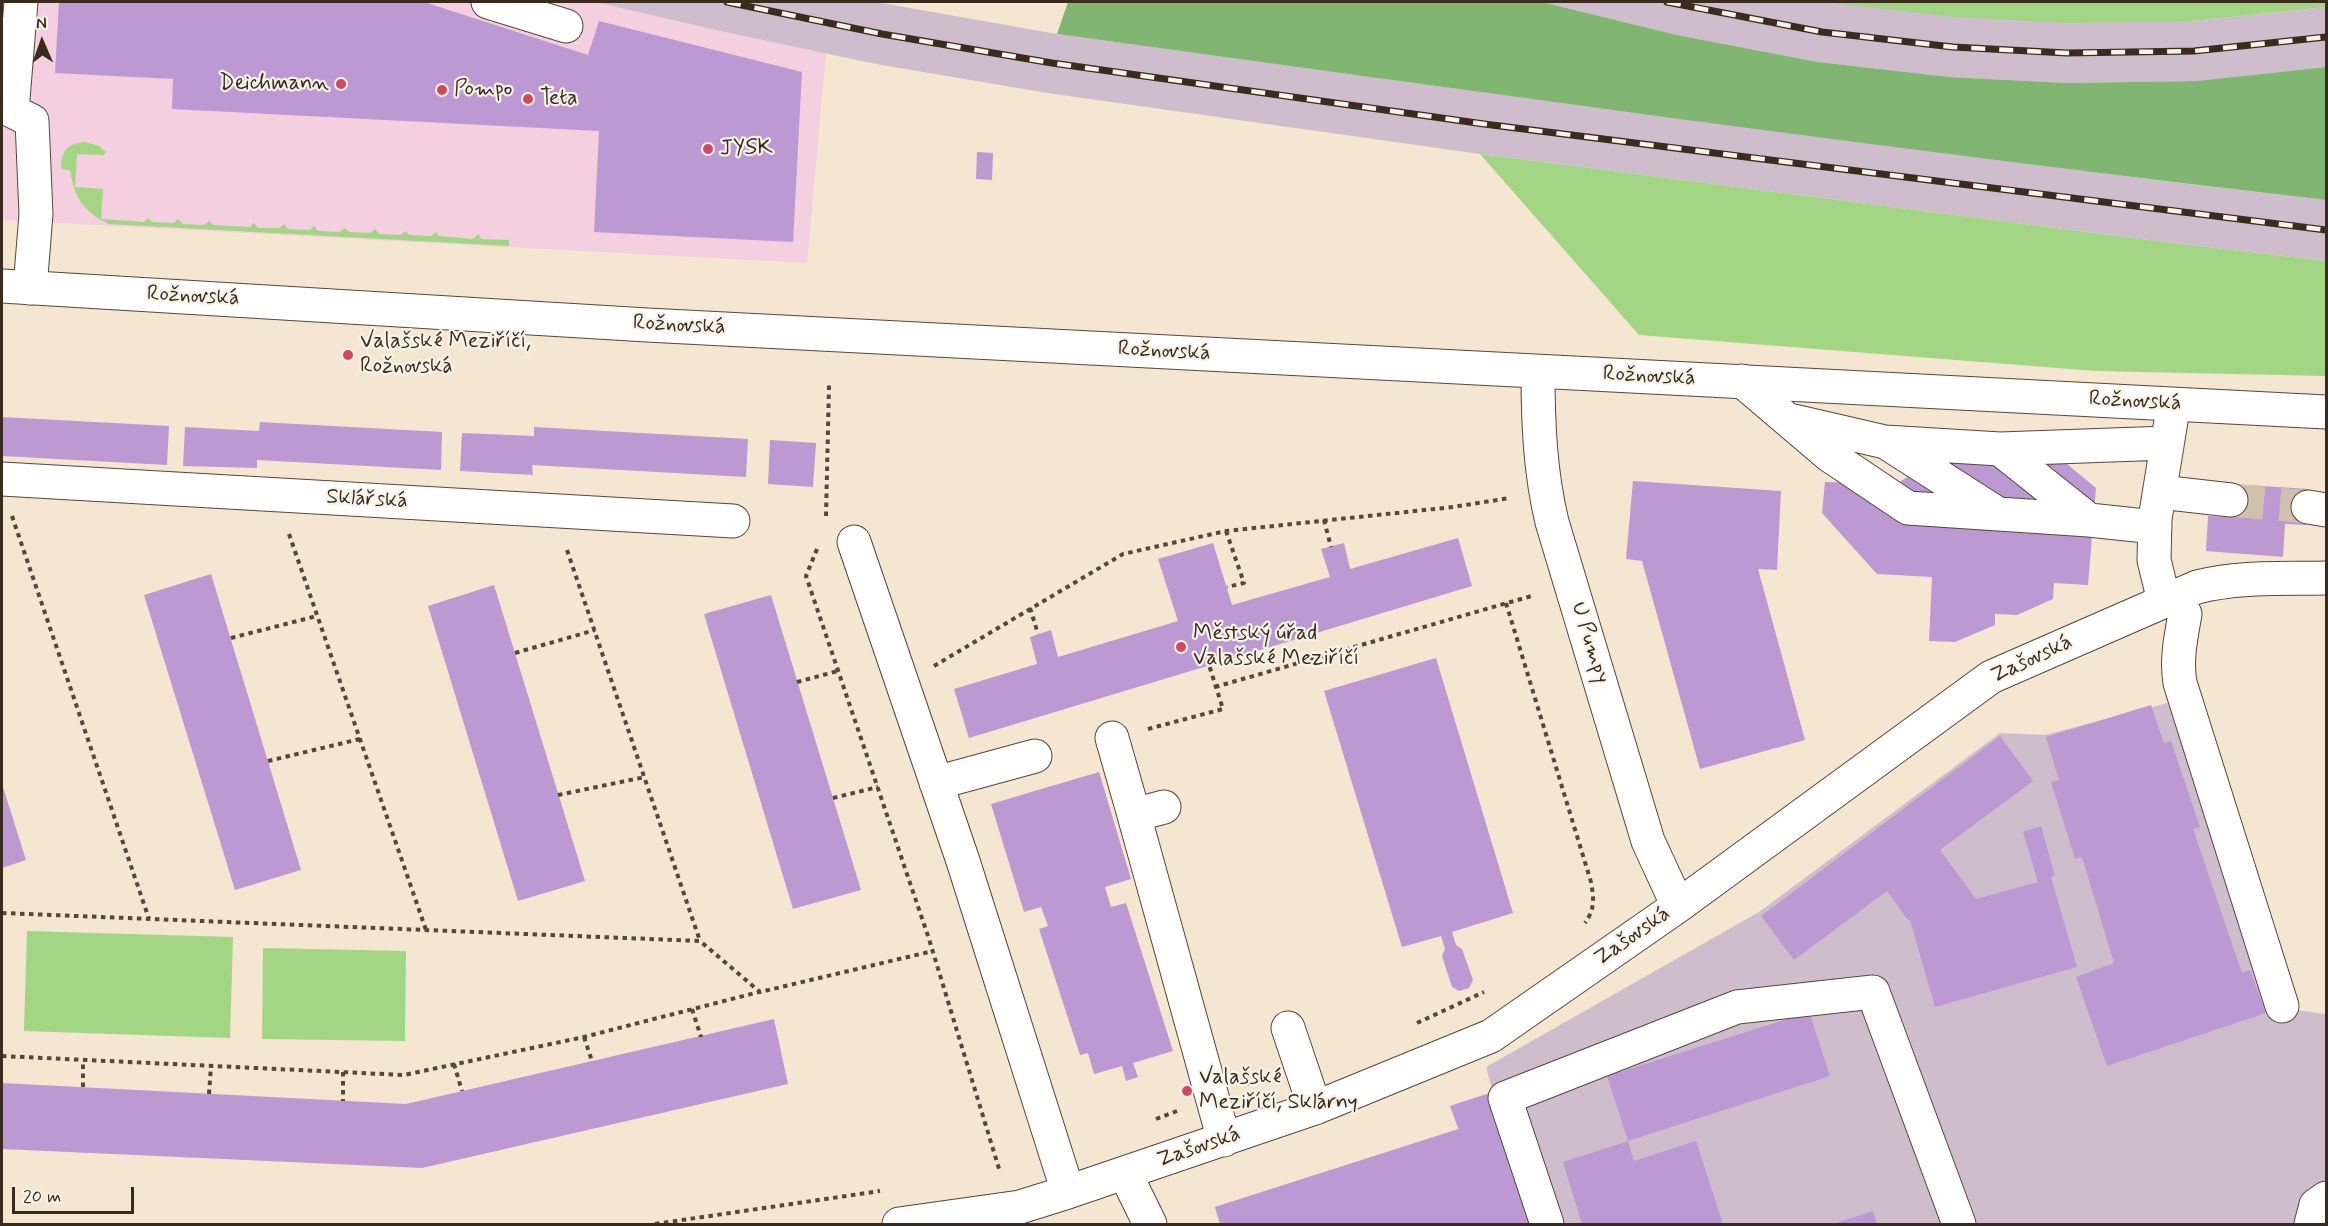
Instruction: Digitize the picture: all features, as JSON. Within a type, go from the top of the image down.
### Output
[{"type":"street","points":[[16,287],[36,214],[32,121],[7,108],[21,2]]},
{"type":"street","points":[[488,2],[566,26]]},
{"type":"street","name":"Rožnovská","points":[[16,287],[647,325],[2326,412]]},
{"type":"street","name":"U Pumpy","points":[[1538,372],[1540,453],[1552,522],[1648,841],[1678,906]]},
{"type":"street","points":[[1742,381],[1829,454],[1908,508],[2089,520],[2155,527]]},
{"type":"street","points":[[2173,404],[2155,527],[2154,560],[2174,608],[2180,683],[2282,1006]]},
{"type":"street","points":[[1789,420],[1885,442],[2000,449],[2167,443]]},
{"type":"street","points":[[1885,442],[2000,515]]},
{"type":"street","points":[[2000,449],[2089,520]]},
{"type":"street","points":[[2160,492],[2231,500]]},
{"type":"street","name":"Sklářská","points":[[5,493],[275,495],[733,521]]},
{"type":"street","points":[[840,534],[903,685],[1068,1192]]},
{"type":"street","name":"Zašovská","points":[[899,1224],[1020,1207],[1068,1192],[1315,1108],[1491,1036],[1678,906],[1991,676],[2174,608],[2197,587],[2220,581],[2326,578]]},
{"type":"street","points":[[1112,738],[1149,811],[1224,1140]]},
{"type":"street","points":[[936,783],[1035,756]]},
{"type":"street","points":[[1547,1224],[1505,1098],[1737,1007],[1873,992],[1959,1224]]},
{"type":"street","points":[[1288,1028],[1315,1108]]},
{"type":"street","points":[[1125,1173],[1150,1224]]},
{"type":"street","points":[[2311,1224],[2316,1205],[2326,1198]]},
{"type":"path","points":[[829,385],[840,534]]},
{"type":"path","points":[[5,493],[149,919]]},
{"type":"path","points":[[275,495],[426,930]]},
{"type":"path","points":[[903,685],[1123,554],[1226,531],[1453,507],[1511,498]]},
{"type":"path","points":[[554,511],[700,941],[760,992]]},
{"type":"path","points":[[1324,520],[1331,547]]},
{"type":"path","points":[[1226,531],[1244,583],[1227,587]]},
{"type":"path","points":[[818,546],[806,576],[933,951],[1000,1173],[1020,1207]]},
{"type":"path","points":[[1215,687],[1536,595]]},
{"type":"path","points":[[1506,603],[1578,836]]},
{"type":"path","points":[[1030,608],[1038,634]]},
{"type":"path","points":[[231,638],[317,616]]},
{"type":"path","points":[[515,653],[595,630]]},
{"type":"path","points":[[1112,738],[1223,710],[1209,666]]},
{"type":"path","points":[[797,682],[838,671]]},
{"type":"path","points":[[268,761],[360,739]]},
{"type":"path","points":[[558,795],[645,777]]},
{"type":"path","points":[[833,798],[878,787]]},
{"type":"path","points":[[2,913],[700,941]]},
{"type":"path","points":[[2,1056],[404,1076],[584,1037],[933,951]]},
{"type":"path","points":[[692,1009],[702,1037]]},
{"type":"path","points":[[584,1037],[592,1062]]},
{"type":"path","points":[[83,1087],[84,1060]]},
{"type":"path","points":[[454,1064],[462,1091]]},
{"type":"path","points":[[209,1094],[211,1066]]},
{"type":"path","points":[[343,1072],[344,1101]]},
{"type":"shaded area","points":[[2,2],[595,2],[826,53],[807,263],[2,220]]},
{"type":"shaded area","points":[[595,2],[876,2],[1057,34],[1488,93],[2326,200],[2326,261],[1480,154],[1047,93],[876,64]]},
{"type":"shaded area","points":[[1542,2],[1821,2],[2192,21],[2326,7],[2326,67],[2196,81],[2066,83],[1950,77],[1818,62],[1677,35]]},
{"type":"shaded area","points":[[2194,696],[2296,1010],[2326,1014],[2326,1224],[1220,1224],[1215,1207],[1458,1129],[1450,1106],[1493,1092],[1486,1067],[1759,912],[2000,733],[2045,735]]},
{"type":"green space","points":[[1068,2],[1542,2],[1677,35],[1818,62],[1950,77],[2066,83],[2196,81],[2326,67],[2326,200],[1849,141],[1057,34]]},
{"type":"green space","points":[[1821,2],[2326,2],[2326,7],[2192,21],[2067,23],[1955,17]]},
{"type":"green space","points":[[85,142],[99,146],[106,152],[104,155],[77,154],[75,187],[103,189],[101,219],[144,222],[148,218],[152,222],[174,223],[178,219],[183,224],[204,225],[209,221],[213,225],[250,227],[254,223],[258,228],[280,228],[284,224],[288,229],[310,230],[314,226],[318,231],[340,232],[345,228],[349,232],[370,233],[375,229],[379,234],[401,235],[405,231],[409,235],[431,236],[436,232],[439,236],[473,239],[478,234],[482,239],[509,240],[509,246],[109,224],[100,220],[87,209],[74,188],[70,170],[61,169],[62,158],[69,146]]},
{"type":"green space","points":[[1480,154],[2326,261],[2326,376],[2096,371],[1639,335]]},
{"type":"green space","points":[[27,931],[233,937],[230,1038],[24,1031]]},
{"type":"green space","points":[[263,948],[406,951],[405,1041],[262,1039]]},
{"type":"building","points":[[59,2],[424,2],[588,55],[599,21],[802,72],[793,242],[594,232],[599,131],[172,109],[173,79],[55,73]]},
{"type":"building","points":[[977,152],[993,153],[992,180],[976,179]]},
{"type":"building","points":[[2,417],[169,426],[167,465],[2,456]]},
{"type":"building","points":[[260,422],[442,432],[441,470],[257,460],[257,468],[183,466],[185,427],[259,431]]},
{"type":"building","points":[[534,427],[748,439],[746,477],[532,465],[533,475],[460,471],[462,433],[534,436]]},
{"type":"building","points":[[770,440],[816,443],[813,487],[768,484]]},
{"type":"building","points":[[1935,458],[2067,464],[2096,488],[2088,585],[2054,583],[2053,599],[2017,615],[1995,614],[1995,625],[1955,642],[1929,641],[1932,577],[1877,574],[1822,513],[1825,482],[1897,484]]},
{"type":"building","points":[[1633,481],[1781,491],[1777,570],[1758,569],[1805,740],[1700,769],[1642,561],[1626,559]]},
{"type":"building","points":[[2231,484],[2309,489],[2307,525],[2285,524],[2283,557],[2206,551],[2208,516],[2229,517]]},
{"type":"building","name":"Městský úřad Valašské Meziříčí","points":[[1458,538],[1472,586],[969,738],[954,689],[1037,664],[1030,637],[1051,630],[1058,657],[1178,621],[1158,559],[1213,543],[1232,605],[1330,577],[1321,549],[1344,543],[1350,569]]},
{"type":"building","points":[[211,574],[301,870],[235,890],[144,595]]},
{"type":"building","points":[[494,585],[585,881],[518,901],[428,606]]},
{"type":"building","points":[[771,595],[861,890],[793,909],[704,614]]},
{"type":"building","points":[[1436,658],[1513,913],[1452,932],[1456,945],[1462,949],[1473,980],[1469,988],[1459,991],[1452,987],[1442,956],[1445,949],[1441,936],[1402,947],[1324,691]]},
{"type":"building","points":[[2151,705],[2164,743],[2171,741],[2200,827],[2193,829],[2242,973],[2250,970],[2266,1013],[2107,1066],[2076,977],[2114,963],[2082,857],[2075,859],[2051,782],[2059,780],[2046,737]]},
{"type":"building","points":[[2000,736],[2033,781],[1940,850],[1976,899],[2038,882],[2023,832],[2041,826],[2055,876],[2051,877],[2077,967],[1935,1007],[1910,920],[1887,891],[1794,960],[1761,916]]},
{"type":"building","points":[[1099,772],[1131,879],[1105,887],[1111,907],[1126,903],[1173,1051],[1133,1063],[1138,1077],[1126,1081],[1122,1066],[1094,1074],[1088,1053],[1080,1055],[1039,929],[1048,926],[1041,907],[1024,912],[991,804]]},
{"type":"building","points":[[2,784],[26,860],[2,868]]},
{"type":"building","points":[[1809,1012],[1830,1076],[1628,1141],[1607,1076]]},
{"type":"building","points":[[774,1019],[788,1084],[422,1168],[2,1149],[2,1083],[406,1104]]},
{"type":"building","points":[[1493,1092],[1536,1224],[1220,1224],[1215,1207],[1459,1129],[1450,1106]]},
{"type":"building","points":[[1628,1141],[1634,1161],[1696,1141],[1723,1224],[1582,1224],[1563,1162]]},
{"type":"building","points":[[1873,1211],[1877,1224],[1833,1224]]},
{"type":"tunnel","points":[[2231,500],[2308,507]]},
{"type":"railway","points":[[727,2],[882,34],[1052,63],[1484,124],[2326,230]]},
{"type":"railway","points":[[1667,2],[1822,32],[1953,47],[2067,53],[2194,51],[2326,37]]},
{"type":"place","name":"Deichmann","points":[[341,84]]},
{"type":"place","name":"Pompo","points":[[442,90]]},
{"type":"place","name":"Teta","points":[[528,99]]},
{"type":"place","name":"JYSK","points":[[708,149]]},
{"type":"place","name":"Valašské Meziříčí, Rožnovská","points":[[348,355]]},
{"type":"place","name":"Městský úřad Valašské Meziříčí","points":[[1181,647]]},
{"type":"place","name":"Valašské Meziříčí, Sklárny","points":[[1187,1091]]}]
